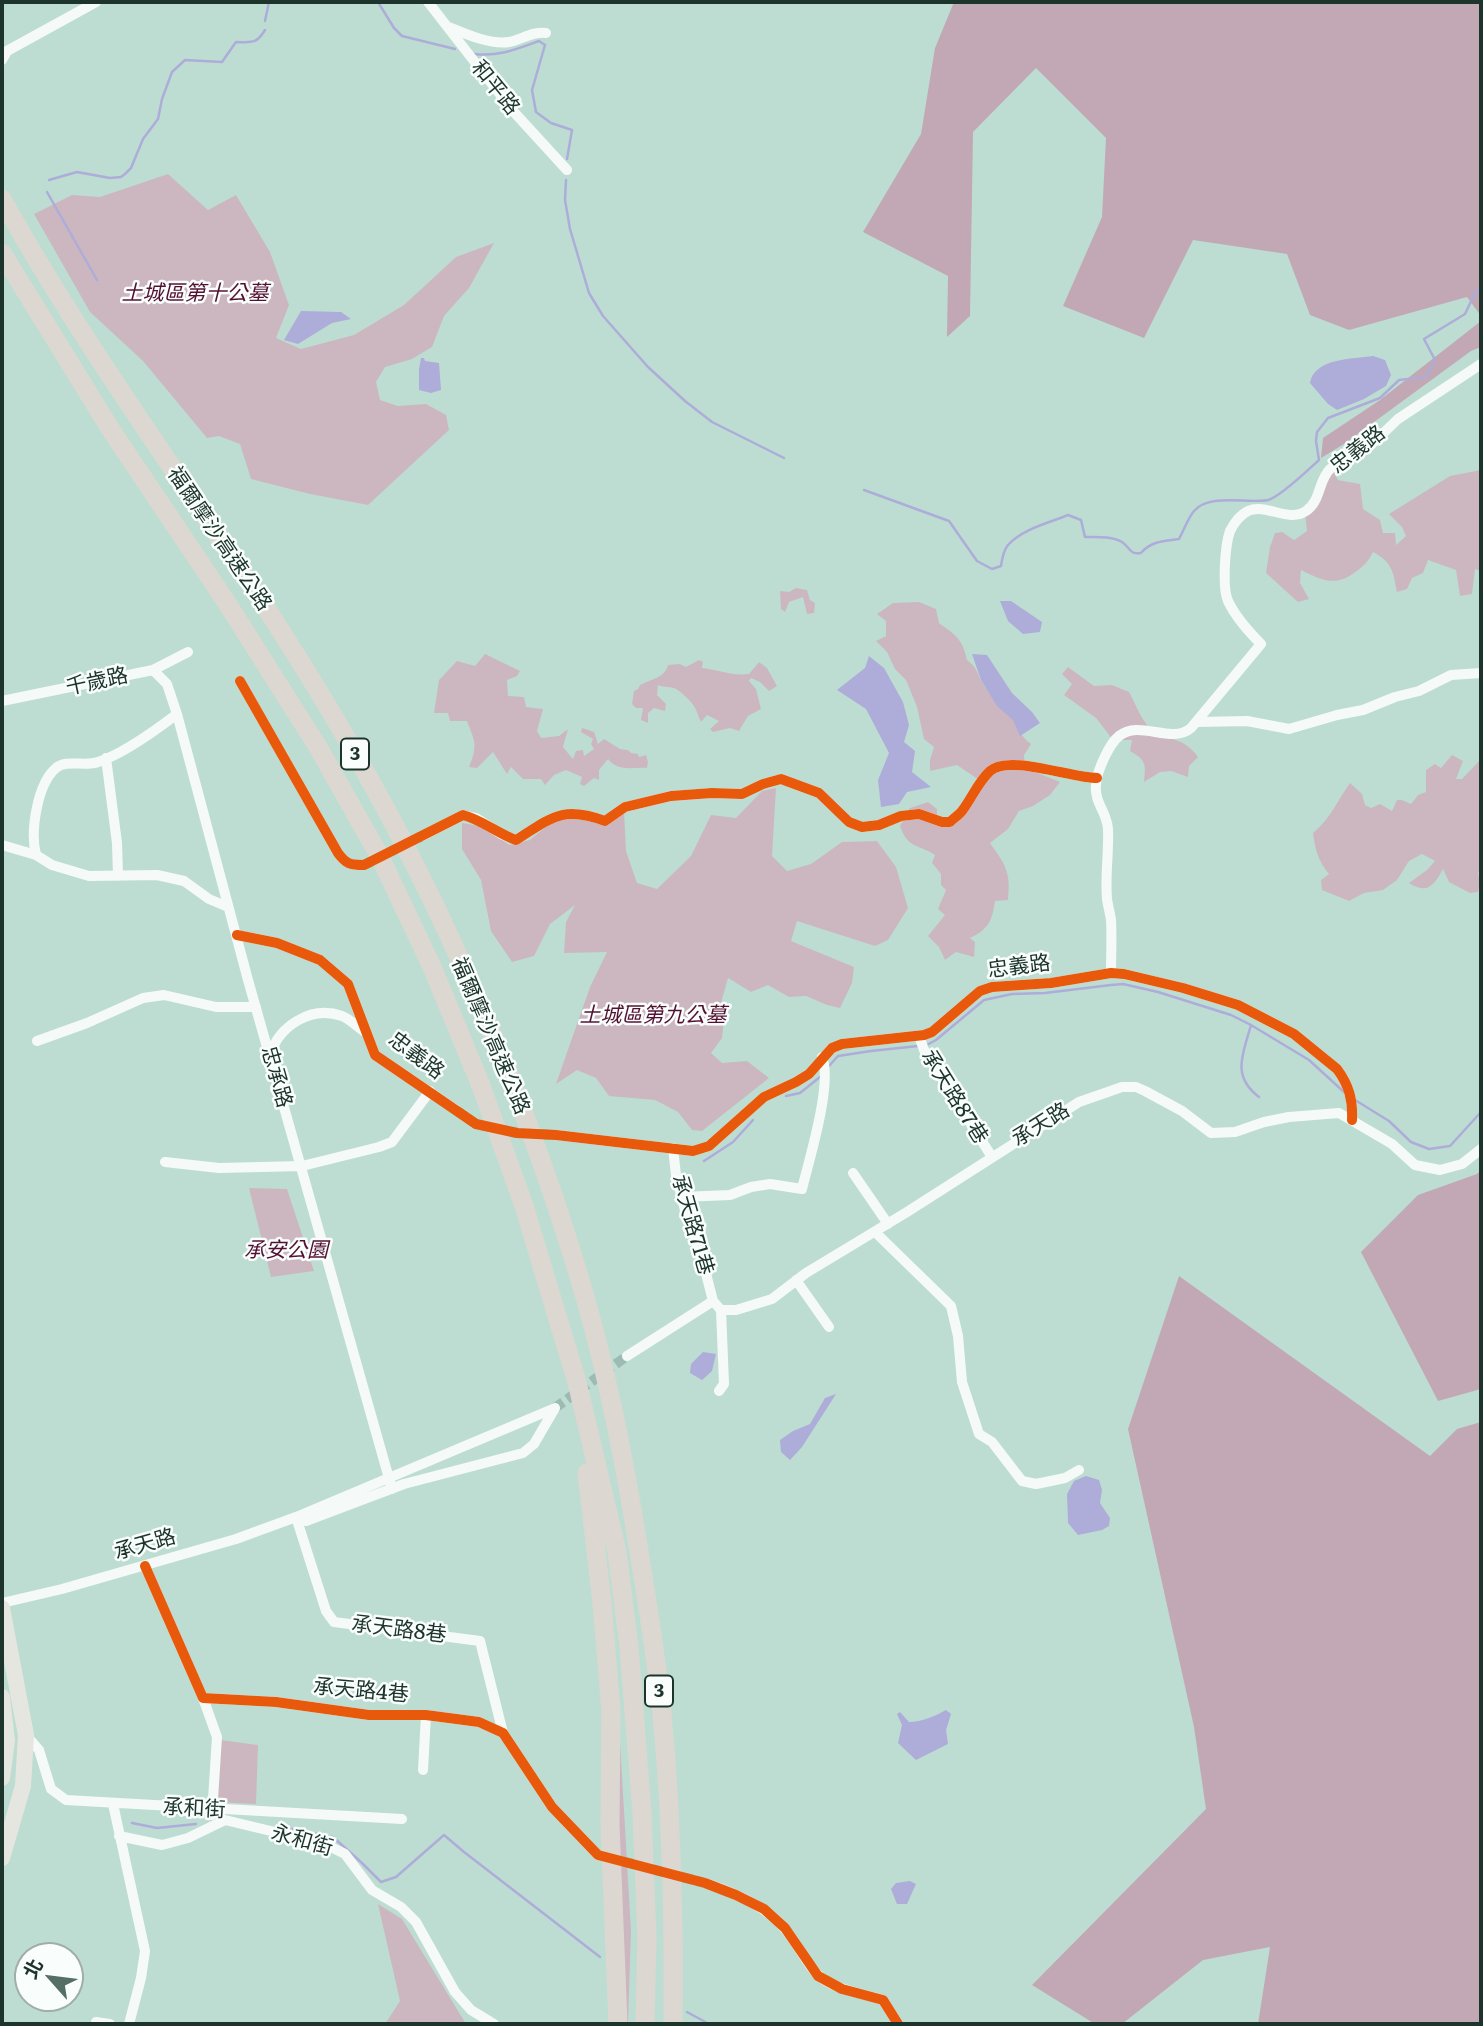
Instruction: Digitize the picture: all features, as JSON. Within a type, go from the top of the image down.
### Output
[{"type":"highway","name":"福爾摩沙高速公路","points":[[2,199],[35,259],[136,416],[248,579],[345,735],[405,846],[457,956],[506,1067],[554,1196],[587,1305],[620,1444],[654,1647],[669,1807],[674,1936],[673,2024]]},
{"type":"highway","name":"福爾摩沙高速公路","points":[[2,253],[111,430],[225,600],[318,747],[380,857],[432,967],[480,1083],[524,1206],[580,1399],[617,1552],[629,1647],[642,1813],[648,1938],[645,2024]]},
{"type":"highway","points":[[580,1399],[611,1712],[610,1825],[618,2024]]},
{"type":"main road","points":[[2,1608],[26,1735],[23,1786],[2,1858]]},
{"type":"main road","points":[[2,1778],[6,1741],[2,1701],[21,1702]]},
{"type":"street","points":[[2,60],[7,51],[96,2]]},
{"type":"street","name":"和平路","points":[[428,2],[513,111],[567,170]]},
{"type":"street","points":[[447,26],[466,34],[508,42],[538,32],[546,33]]},
{"type":"street","name":"忠義路","points":[[1197,723],[1261,644],[1245,629],[1227,599],[1224,588],[1229,535],[1234,523],[1246,512],[1255,509],[1295,515],[1307,511],[1317,499],[1330,469],[1372,444],[1398,419],[1481,365]]},
{"type":"street","name":"千歲路","points":[[2,701],[153,670],[188,652]]},
{"type":"street","name":"忠承路","points":[[153,670],[167,684],[177,714],[228,907],[390,1484]]},
{"type":"street","points":[[1111,973],[1111,920],[1107,899],[1108,830],[1096,797],[1097,778],[1118,736],[1139,730],[1185,733],[1197,723],[1247,721],[1289,729],[1363,710],[1419,691],[1451,674],[1481,673]]},
{"type":"street","points":[[240,681],[338,853],[351,865],[364,865]]},
{"type":"street","points":[[36,855],[33,829],[48,778],[57,767],[65,764],[87,765],[106,758],[177,714]]},
{"type":"street","points":[[106,758],[117,843],[118,876]]},
{"type":"street","points":[[422,836],[463,815],[476,818],[516,840],[545,820],[564,813],[587,815],[604,821],[625,807],[671,796],[742,794],[781,779],[818,793],[849,822],[862,827],[919,814],[950,822],[962,811],[975,788],[992,769],[1008,765],[1033,766],[1084,778],[1097,778]]},
{"type":"street","points":[[2,845],[89,876],[157,876],[184,881],[208,899],[228,907]]},
{"type":"street","name":"忠義路","points":[[237,935],[277,943],[320,960],[348,984],[375,1055],[456,1110]]},
{"type":"street","name":"忠義路","points":[[556,1135],[693,1150],[709,1146],[764,1097],[809,1074],[832,1048],[842,1044],[921,1043],[980,991],[992,987],[1051,983],[1111,973],[1183,988],[1238,1005],[1303,1040],[1337,1069],[1347,1084],[1353,1102],[1352,1120]]},
{"type":"street","points":[[37,1041],[87,1023],[143,998],[164,995],[216,1007],[256,1007]]},
{"type":"street","points":[[270,1055],[273,1045],[297,1019],[304,1016],[343,1016],[366,1033]]},
{"type":"street","name":"承天路87巷","points":[[921,1043],[992,1157]]},
{"type":"street","points":[[682,1197],[730,1195],[751,1187],[770,1184],[802,1189],[826,1088],[823,1061]]},
{"type":"street","name":"承天路","points":[[627,1356],[717,1306],[736,1310],[772,1299],[796,1280],[1079,1102],[1122,1087],[1136,1087],[1146,1091],[1182,1111],[1212,1133],[1235,1132],[1264,1122],[1339,1113],[1392,1144],[1415,1165],[1440,1170],[1462,1164],[1481,1149]]},
{"type":"street","points":[[165,1162],[219,1168],[302,1166],[392,1143],[430,1091]]},
{"type":"street","name":"承天路71巷","points":[[673,1148],[682,1197],[717,1306],[723,1341],[724,1384],[719,1391]]},
{"type":"street","points":[[853,1173],[888,1224]]},
{"type":"street","points":[[875,1232],[951,1306],[958,1336],[962,1382],[979,1434],[992,1442],[1022,1481],[1036,1484],[1065,1478],[1079,1470]]},
{"type":"street","points":[[796,1280],[829,1327]]},
{"type":"street","name":"承天路","points":[[2,1602],[62,1589],[236,1539],[390,1484],[555,1408],[534,1444],[523,1453],[404,1484],[390,1484]]},
{"type":"street","points":[[533,1419],[539,1434]]},
{"type":"street","points":[[502,1458],[520,1448],[529,1439],[530,1430],[516,1426]]},
{"type":"street","name":"承天路8巷","points":[[296,1517],[326,1611],[334,1622],[480,1641],[503,1733]]},
{"type":"street","points":[[145,1566],[203,1698],[217,1737],[211,1810],[213,1825]]},
{"type":"street","name":"承天路4巷","points":[[203,1698],[276,1702],[369,1715],[426,1714],[479,1722],[503,1733]]},
{"type":"street","points":[[423,1770],[426,1714]]},
{"type":"street","points":[[503,1733],[552,1807],[598,1854]]},
{"type":"street","name":"承和街","points":[[26,1735],[39,1750],[51,1789],[66,1800],[401,1819]]},
{"type":"street","points":[[113,1804],[145,1951],[129,2024]]},
{"type":"street","name":"永和街","points":[[119,1836],[162,1845],[188,1838],[225,1820],[325,1844],[345,1854],[372,1890],[401,1907],[416,1922],[455,1992],[471,2010],[494,2024]]},
{"type":"street","points":[[705,1883],[764,1909],[785,1928],[818,1976],[842,1989],[883,2000],[898,2024]]},
{"type":"street","points":[[96,2022],[110,2024]]},
{"type":"green space","name":"土城區第十公墓","points":[[168,174],[208,210],[236,195],[270,252],[289,305],[276,338],[301,349],[354,335],[404,305],[456,257],[494,243],[469,288],[444,316],[432,347],[412,359],[385,367],[376,382],[380,400],[398,406],[426,404],[446,415],[449,430],[368,505],[251,479],[240,444],[219,436],[207,438],[143,361],[90,312],[34,214],[72,195],[100,197]]},
{"type":"green space","points":[[1332,470],[1338,480],[1360,484],[1363,509],[1380,520],[1383,533],[1395,533],[1396,545],[1406,536],[1402,527],[1389,514],[1450,476],[1481,470],[1481,571],[1475,569],[1472,594],[1460,596],[1456,570],[1428,560],[1423,573],[1412,578],[1407,589],[1397,592],[1391,569],[1385,560],[1373,552],[1360,569],[1341,580],[1322,579],[1301,570],[1300,583],[1309,599],[1298,602],[1266,573],[1270,547],[1275,533],[1282,532],[1294,540],[1307,531],[1305,513]]},
{"type":"green space","points":[[796,588],[807,590],[810,600],[815,603],[814,613],[807,614],[803,597],[789,602],[785,612],[781,609],[780,591],[789,592]]},
{"type":"green space","points":[[919,602],[936,609],[939,623],[958,638],[967,660],[975,668],[988,692],[1031,744],[1024,755],[1025,768],[1060,782],[1050,795],[1019,811],[1008,829],[990,843],[1006,870],[1009,883],[1008,900],[995,901],[988,924],[970,938],[975,942],[974,957],[956,952],[945,960],[939,947],[928,936],[945,915],[938,909],[946,890],[941,885],[941,874],[932,863],[935,855],[906,839],[900,826],[910,808],[928,802],[937,809],[937,821],[948,823],[982,782],[957,765],[930,771],[934,747],[924,739],[917,707],[906,680],[876,641],[886,636],[886,621],[877,614],[893,603]]},
{"type":"green space","points":[[485,654],[520,671],[517,676],[507,680],[508,696],[524,697],[526,707],[543,709],[537,731],[541,738],[559,736],[568,729],[563,747],[573,759],[576,751],[583,750],[584,756],[594,749],[591,744],[593,739],[581,732],[582,728],[594,732],[598,744],[604,739],[620,749],[638,754],[639,757],[646,755],[647,768],[616,766],[608,759],[599,770],[599,780],[594,778],[584,786],[580,784],[582,777],[566,770],[554,775],[545,785],[541,779],[523,779],[511,767],[507,774],[493,752],[477,768],[469,767],[474,744],[467,721],[450,721],[448,713],[434,713],[439,680],[457,661],[475,666]]},
{"type":"green space","points":[[699,660],[703,662],[702,668],[731,674],[749,674],[759,662],[767,668],[777,686],[769,691],[751,678],[749,681],[756,689],[761,709],[748,716],[739,731],[730,728],[713,732],[710,729],[719,721],[707,715],[701,722],[694,706],[683,694],[674,688],[658,685],[657,695],[666,704],[665,711],[654,708],[648,713],[648,723],[641,720],[643,708],[636,708],[632,704],[634,691],[640,685],[661,675],[668,665],[680,664],[686,667]]},
{"type":"green space","points":[[1068,667],[1094,686],[1112,685],[1129,692],[1151,730],[1184,744],[1198,757],[1189,766],[1188,777],[1171,771],[1160,772],[1144,782],[1144,763],[1130,751],[1132,740],[1113,740],[1096,718],[1064,695],[1072,684],[1062,674]]},
{"type":"green space","points":[[1452,755],[1463,761],[1456,779],[1462,779],[1481,759],[1481,871],[1478,872],[1478,892],[1470,893],[1449,882],[1443,869],[1437,880],[1426,888],[1409,883],[1435,861],[1422,854],[1409,861],[1397,880],[1383,890],[1364,893],[1349,901],[1322,890],[1321,880],[1329,874],[1318,855],[1313,833],[1329,815],[1350,783],[1362,794],[1365,805],[1371,808],[1380,804],[1392,811],[1397,800],[1411,804],[1418,795],[1426,792],[1426,770],[1435,764],[1441,768]]},
{"type":"green space","name":"土城區第九公墓","points":[[776,788],[772,856],[787,871],[811,864],[842,842],[877,841],[896,867],[908,908],[888,940],[875,946],[797,921],[791,941],[854,967],[852,983],[840,1008],[806,996],[789,997],[768,985],[751,992],[728,978],[721,1003],[724,1019],[722,1038],[711,1053],[722,1063],[747,1061],[769,1078],[702,1131],[692,1130],[678,1112],[655,1100],[609,1096],[596,1078],[577,1070],[556,1084],[590,987],[607,952],[564,953],[566,922],[575,905],[550,924],[534,956],[512,962],[491,931],[481,880],[462,849],[462,823],[485,827],[509,845],[530,840],[556,818],[587,818],[624,812],[626,851],[637,883],[657,889],[691,856],[711,815],[736,818],[762,791]]},
{"type":"green space","name":"承安公園","points":[[249,1188],[287,1189],[314,1271],[271,1277]]},
{"type":"green space","points":[[619,1724],[631,1931],[628,2024],[624,2024],[617,1841]]},
{"type":"green space","points":[[220,1740],[258,1745],[256,1804],[217,1802]]},
{"type":"green space","points":[[378,1904],[402,1919],[466,2024],[385,2024],[400,2001]]},
{"type":"shaded area","points":[[954,2],[1481,2],[1481,316],[1467,297],[1349,330],[1310,315],[1287,254],[1193,240],[1144,338],[1063,306],[1102,217],[1106,138],[1036,68],[973,132],[970,316],[947,337],[948,276],[863,232],[921,134],[935,48]]},
{"type":"shaded area","points":[[1481,321],[1481,347],[1471,351],[1321,458],[1323,438],[1380,400]]},
{"type":"shaded area","points":[[1481,1170],[1481,1389],[1438,1401],[1361,1252],[1418,1195],[1477,1174]]},
{"type":"shaded area","points":[[1179,1276],[1430,1456],[1457,1429],[1481,1422],[1481,2024],[1258,2024],[1270,1947],[1203,1960],[1122,2024],[1095,2024],[1032,1985],[1206,1809],[1194,1727],[1128,1429]]},
{"type":"water","points":[[301,311],[341,312],[351,319],[332,323],[298,344],[284,340]]},
{"type":"water","points":[[1373,356],[1385,360],[1391,375],[1386,386],[1364,399],[1337,410],[1328,404],[1310,383],[1313,375],[1326,364]]},
{"type":"water","points":[[421,358],[439,363],[441,390],[431,393],[419,390]]},
{"type":"water","points":[[1000,601],[1011,601],[1042,622],[1040,632],[1023,634],[1008,621]]},
{"type":"water","points":[[972,654],[987,655],[1012,693],[1040,723],[1020,736],[1013,720],[997,706],[981,680]]},
{"type":"water","points":[[869,656],[884,668],[903,702],[909,725],[904,742],[915,751],[912,772],[931,787],[907,792],[899,804],[881,807],[878,780],[889,753],[866,709],[837,690],[865,668]]},
{"type":"water","points":[[703,1352],[716,1354],[712,1371],[702,1380],[690,1373],[691,1364]]},
{"type":"water","points":[[836,1394],[802,1447],[790,1460],[781,1452],[780,1440],[810,1424],[825,1398]]},
{"type":"water","points":[[1086,1476],[1099,1480],[1102,1490],[1100,1503],[1110,1518],[1109,1526],[1078,1535],[1068,1523],[1067,1494],[1074,1481]]},
{"type":"water","points":[[946,1710],[951,1714],[946,1730],[948,1744],[916,1760],[898,1743],[902,1725],[897,1714],[900,1712],[909,1722],[914,1722]]},
{"type":"water","points":[[910,1881],[916,1884],[907,1904],[897,1904],[891,1889],[896,1883]]},
{"type":"waterway","points":[[265,21],[269,2]]},
{"type":"waterway","points":[[378,2],[402,36],[455,49]]},
{"type":"waterway","points":[[49,180],[77,172],[110,178],[121,177],[131,168],[143,139],[158,119],[172,72],[185,60],[222,62],[236,42],[256,40],[265,30]]},
{"type":"waterway","points":[[474,54],[499,53],[539,41],[545,45],[532,90],[536,112],[551,123],[572,130],[567,159]]},
{"type":"waterway","points":[[566,180],[565,200],[570,229],[589,293],[603,316],[648,367],[685,401],[712,422],[784,458]]},
{"type":"waterway","points":[[47,192],[97,280]]},
{"type":"waterway","points":[[864,490],[949,521],[977,561],[992,569],[1001,566],[1005,550],[1014,539],[1068,515],[1081,520],[1085,537],[1114,539],[1122,542],[1132,552],[1141,553],[1153,544],[1179,539],[1194,511],[1209,502],[1268,500],[1287,489],[1319,460],[1317,432],[1328,418],[1380,398],[1399,380],[1426,377],[1435,360],[1424,339],[1465,314],[1476,291],[1481,288]]},
{"type":"waterway","points":[[925,1046],[984,1000],[1012,994],[1123,984],[1231,1015],[1309,1060],[1344,1092]]},
{"type":"waterway","points":[[1251,1025],[1243,1055],[1242,1073],[1250,1089],[1259,1097]]},
{"type":"waterway","points":[[829,1066],[838,1056],[918,1046]]},
{"type":"waterway","points":[[786,1096],[800,1093],[820,1077]]},
{"type":"waterway","points":[[1355,1100],[1389,1121],[1411,1142],[1429,1149],[1450,1146],[1481,1112]]},
{"type":"waterway","points":[[704,1161],[733,1142],[753,1120]]},
{"type":"waterway","points":[[132,1823],[157,1828],[196,1824]]},
{"type":"waterway","points":[[276,1826],[333,1837],[381,1882],[396,1877],[444,1835],[600,1957]]},
{"type":"waterway","points":[[687,2012],[709,2024]]},
{"type":"tunnel","points":[[364,865],[422,836]]},
{"type":"tunnel","points":[[456,1110],[476,1124],[517,1133],[556,1135]]},
{"type":"tunnel","points":[[555,1408],[627,1356]]},
{"type":"tunnel","points":[[610,1858],[705,1883]]},
{"type":"cycle path","points":[[240,681],[338,853],[346,862],[355,865],[364,865],[463,815],[516,840],[558,816],[578,814],[605,821],[625,807],[671,796],[742,794],[781,779],[819,793],[849,822],[862,827],[919,814],[950,822],[962,811],[986,775],[999,766],[1025,766],[1097,778]]},
{"type":"cycle path","points":[[237,935],[277,943],[320,960],[348,984],[375,1055],[476,1124],[517,1133],[693,1151],[709,1146],[764,1097],[809,1074],[832,1048],[842,1044],[932,1032],[980,991],[992,987],[1051,983],[1111,973],[1183,988],[1238,1005],[1294,1034],[1337,1069],[1349,1093],[1352,1120]]},
{"type":"cycle path","points":[[145,1566],[203,1698],[276,1702],[369,1715],[426,1715],[479,1722],[503,1733],[552,1807],[598,1855],[705,1883],[764,1909],[785,1928],[818,1976],[842,1989],[883,2000],[898,2024]]}]
